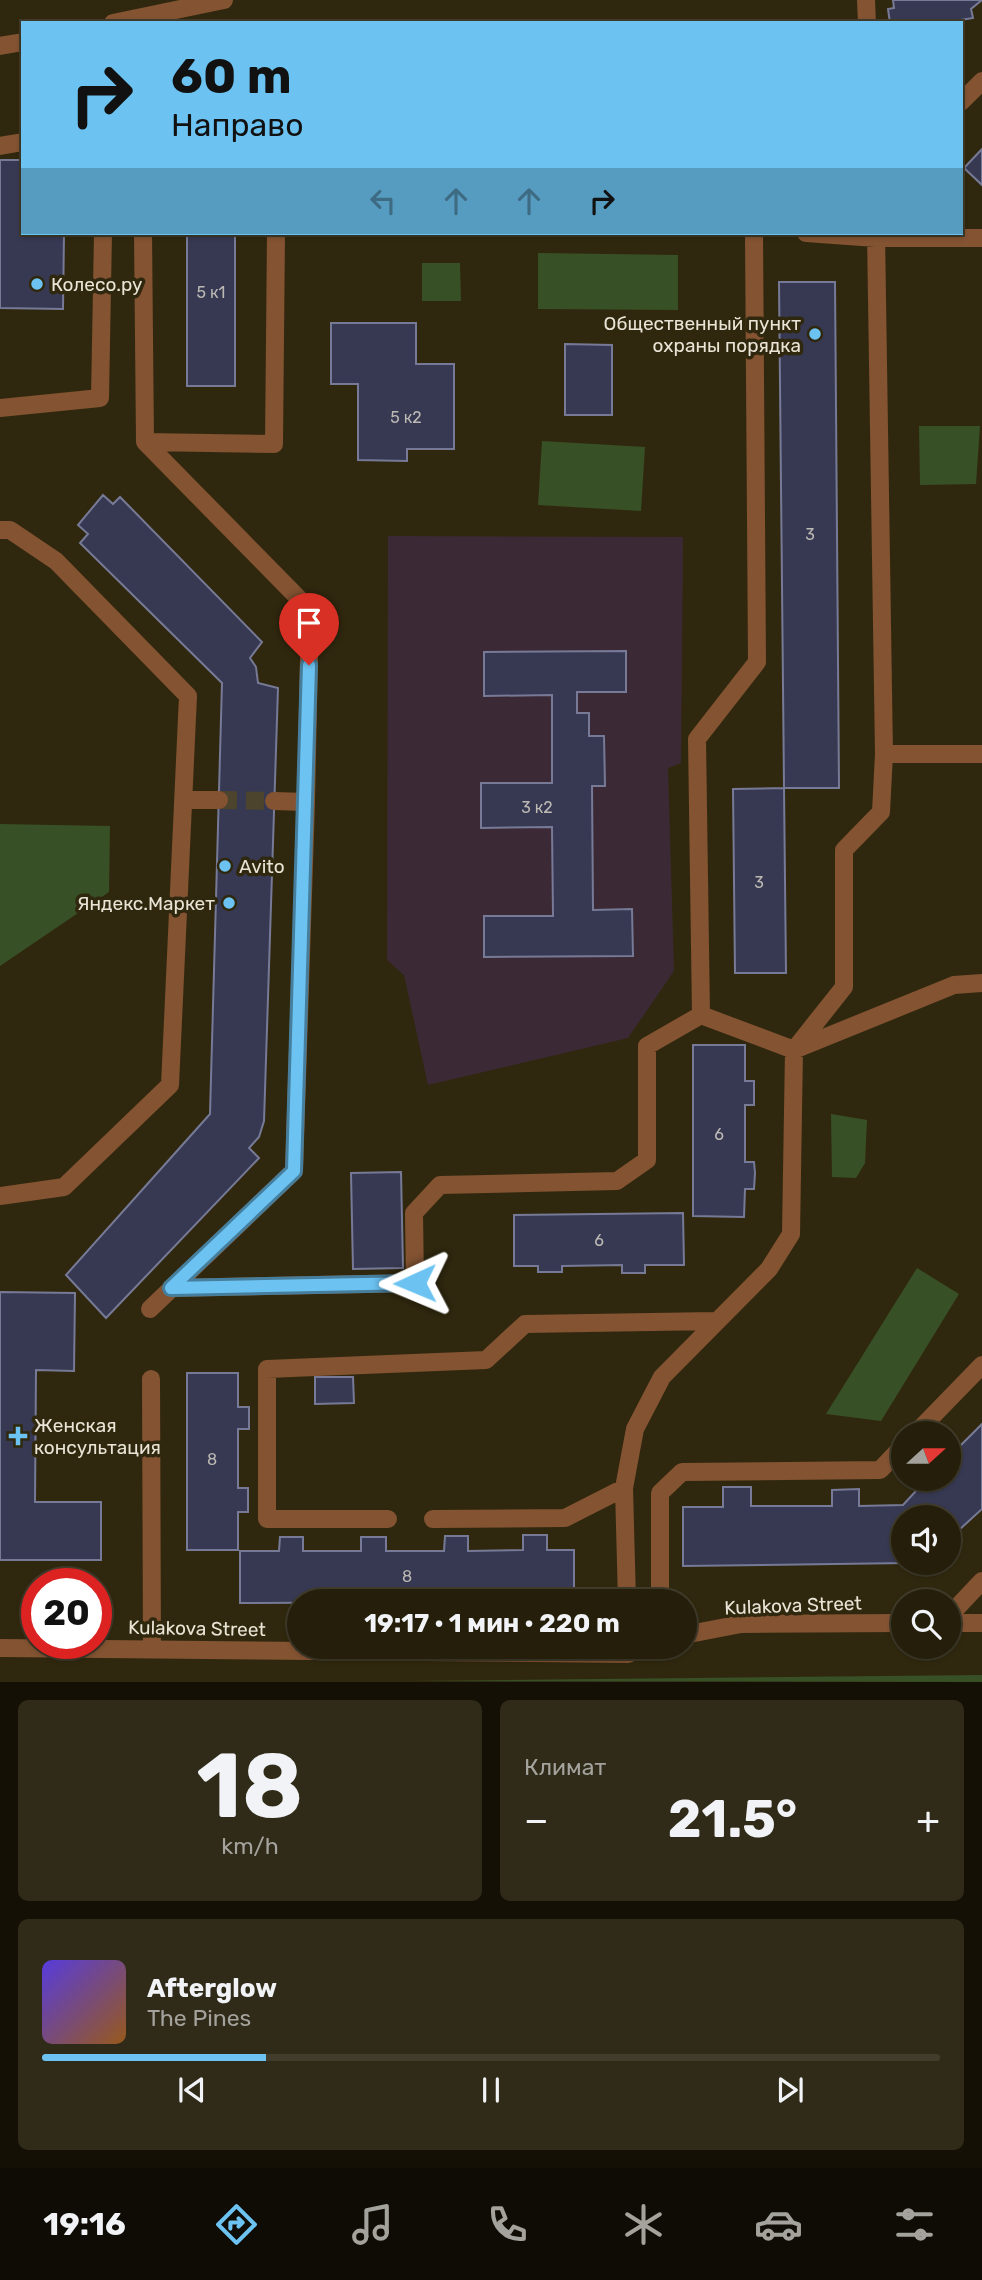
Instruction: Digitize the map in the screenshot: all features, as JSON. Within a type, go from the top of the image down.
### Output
[{"type":"street","points":[[127,21],[181,4],[224,0]]},
{"type":"street","points":[[866,0],[867,21]]},
{"type":"street","points":[[0,46],[21,42]]},
{"type":"street","points":[[963,100],[982,81]]},
{"type":"street","points":[[0,146],[21,142]]},
{"type":"street","points":[[0,408],[100,398],[103,235]]},
{"type":"street","points":[[143,235],[145,442],[310,610],[294,1171],[149,1309]]},
{"type":"street","points":[[145,442],[274,443],[276,235]]},
{"type":"street","points":[[701,1015],[697,739],[757,662],[754,235]]},
{"type":"street","points":[[627,1589],[624,1488],[635,1429],[662,1377],[769,1269],[791,1234],[794,1050],[844,987],[844,850],[881,812],[884,754],[876,235],[982,239]]},
{"type":"street","points":[[0,530],[10,530],[57,561],[188,696],[170,1086],[64,1187],[0,1196]]},
{"type":"street","points":[[884,754],[982,754]]},
{"type":"street","points":[[185,800],[219,800]]},
{"type":"street","points":[[274,801],[306,802]]},
{"type":"street","points":[[701,1015],[794,1050],[954,985],[982,983]]},
{"type":"street","points":[[171,1288],[415,1283],[414,1213],[440,1185],[617,1181],[647,1160],[648,1046],[701,1015]]},
{"type":"street","points":[[388,1519],[267,1519],[267,1369],[486,1360],[525,1324],[715,1321]]},
{"type":"street","points":[[928,1421],[982,1365]]},
{"type":"street","points":[[151,1379],[152,1649]]},
{"type":"street","points":[[660,1589],[660,1493],[682,1472],[880,1470],[891,1459]]},
{"type":"street","points":[[433,1519],[565,1518],[624,1488]]},
{"type":"street","points":[[961,1603],[982,1581]]},
{"type":"street","points":[[961,1622],[982,1623]]},
{"type":"street","name":"Kulakova Street","points":[[697,1632],[741,1624],[891,1623]]},
{"type":"street","name":"Kulakova Street","points":[[0,1648],[287,1649]]},
{"type":"shaded area","points":[[388,536],[683,537],[681,763],[668,768],[674,971],[628,1038],[428,1085],[404,975],[387,960]]},
{"type":"green space","points":[[538,253],[678,255],[678,310],[538,309]]},
{"type":"green space","points":[[422,263],[460,263],[461,301],[422,301]]},
{"type":"green space","points":[[919,426],[980,426],[976,484],[920,485]]},
{"type":"green space","points":[[542,441],[645,447],[641,511],[538,505]]},
{"type":"green space","points":[[0,824],[110,826],[109,892],[0,966]]},
{"type":"green space","points":[[831,1114],[867,1120],[865,1163],[856,1178],[832,1177]]},
{"type":"green space","points":[[917,1268],[959,1294],[881,1421],[826,1414]]},
{"type":"green space","points":[[982,1675],[982,1682],[413,1681]]},
{"type":"building","points":[[893,0],[982,0],[971,9],[973,18],[955,21],[890,21],[888,9],[894,8]]},
{"type":"building","points":[[982,149],[982,185],[964,168]]},
{"type":"building","points":[[0,160],[21,160],[21,235],[64,235],[63,309],[0,308]]},
{"type":"building","points":[[187,235],[235,235],[235,386],[187,386]]},
{"type":"building","points":[[779,282],[835,282],[839,788],[784,788]]},
{"type":"building","points":[[331,323],[416,323],[416,364],[454,364],[454,449],[407,449],[407,461],[358,460],[358,384],[331,384]]},
{"type":"building","points":[[565,344],[612,345],[612,415],[565,415]]},
{"type":"building","points":[[103,495],[113,504],[120,497],[262,642],[250,658],[256,667],[258,683],[278,688],[264,1121],[259,1137],[249,1148],[259,1158],[106,1318],[66,1275],[210,1114],[222,683],[80,543],[88,534],[78,525]]},
{"type":"building","points":[[626,651],[626,692],[577,692],[577,713],[589,713],[589,736],[604,736],[605,786],[592,786],[593,910],[632,909],[633,956],[484,957],[484,916],[553,916],[552,827],[481,828],[481,783],[552,783],[552,695],[484,696],[484,652]]},
{"type":"building","points":[[784,788],[786,973],[735,973],[733,789]]},
{"type":"building","points":[[693,1045],[745,1045],[745,1081],[754,1081],[754,1105],[745,1105],[745,1162],[754,1162],[755,1173],[754,1189],[745,1189],[744,1217],[693,1216]]},
{"type":"building","points":[[401,1172],[403,1268],[353,1269],[351,1173]]},
{"type":"building","points":[[683,1213],[684,1265],[645,1265],[645,1273],[622,1273],[622,1265],[562,1266],[562,1272],[538,1272],[538,1266],[514,1266],[514,1215]]},
{"type":"building","name":"Женская консультация","points":[[0,1292],[75,1293],[74,1371],[36,1370],[35,1502],[101,1502],[101,1560],[0,1560]]},
{"type":"building","points":[[187,1373],[238,1373],[238,1407],[249,1407],[249,1429],[238,1429],[238,1488],[248,1488],[248,1512],[238,1512],[238,1550],[187,1550]]},
{"type":"building","points":[[315,1377],[353,1377],[354,1403],[315,1404]]},
{"type":"building","points":[[982,1424],[982,1509],[961,1528],[961,1505],[903,1505],[916,1491],[961,1491],[961,1445]]},
{"type":"building","points":[[723,1487],[751,1487],[751,1506],[832,1506],[832,1490],[859,1489],[859,1506],[891,1505],[891,1563],[683,1566],[683,1507],[723,1507]]},
{"type":"building","points":[[523,1535],[547,1535],[547,1550],[574,1550],[574,1589],[287,1589],[287,1603],[240,1603],[240,1551],[279,1551],[280,1537],[303,1537],[303,1551],[361,1551],[361,1537],[386,1537],[386,1551],[444,1551],[445,1536],[468,1536],[468,1551],[523,1550]]},
{"type":"tunnel","points":[[219,800],[274,801]]},
{"type":"place","name":"Колесо.ру","points":[[37,284]]},
{"type":"place","name":"Общественный пункт охраны порядка","points":[[815,334]]},
{"type":"place","name":"Avito","points":[[225,866]]},
{"type":"place","name":"Яндекс.Маркет","points":[[229,903]]},
{"type":"place","name":"Женская консультация","points":[[18,1436]]},
{"type":"route","points":[[309,665],[294,1171],[171,1288],[415,1283]]}]
